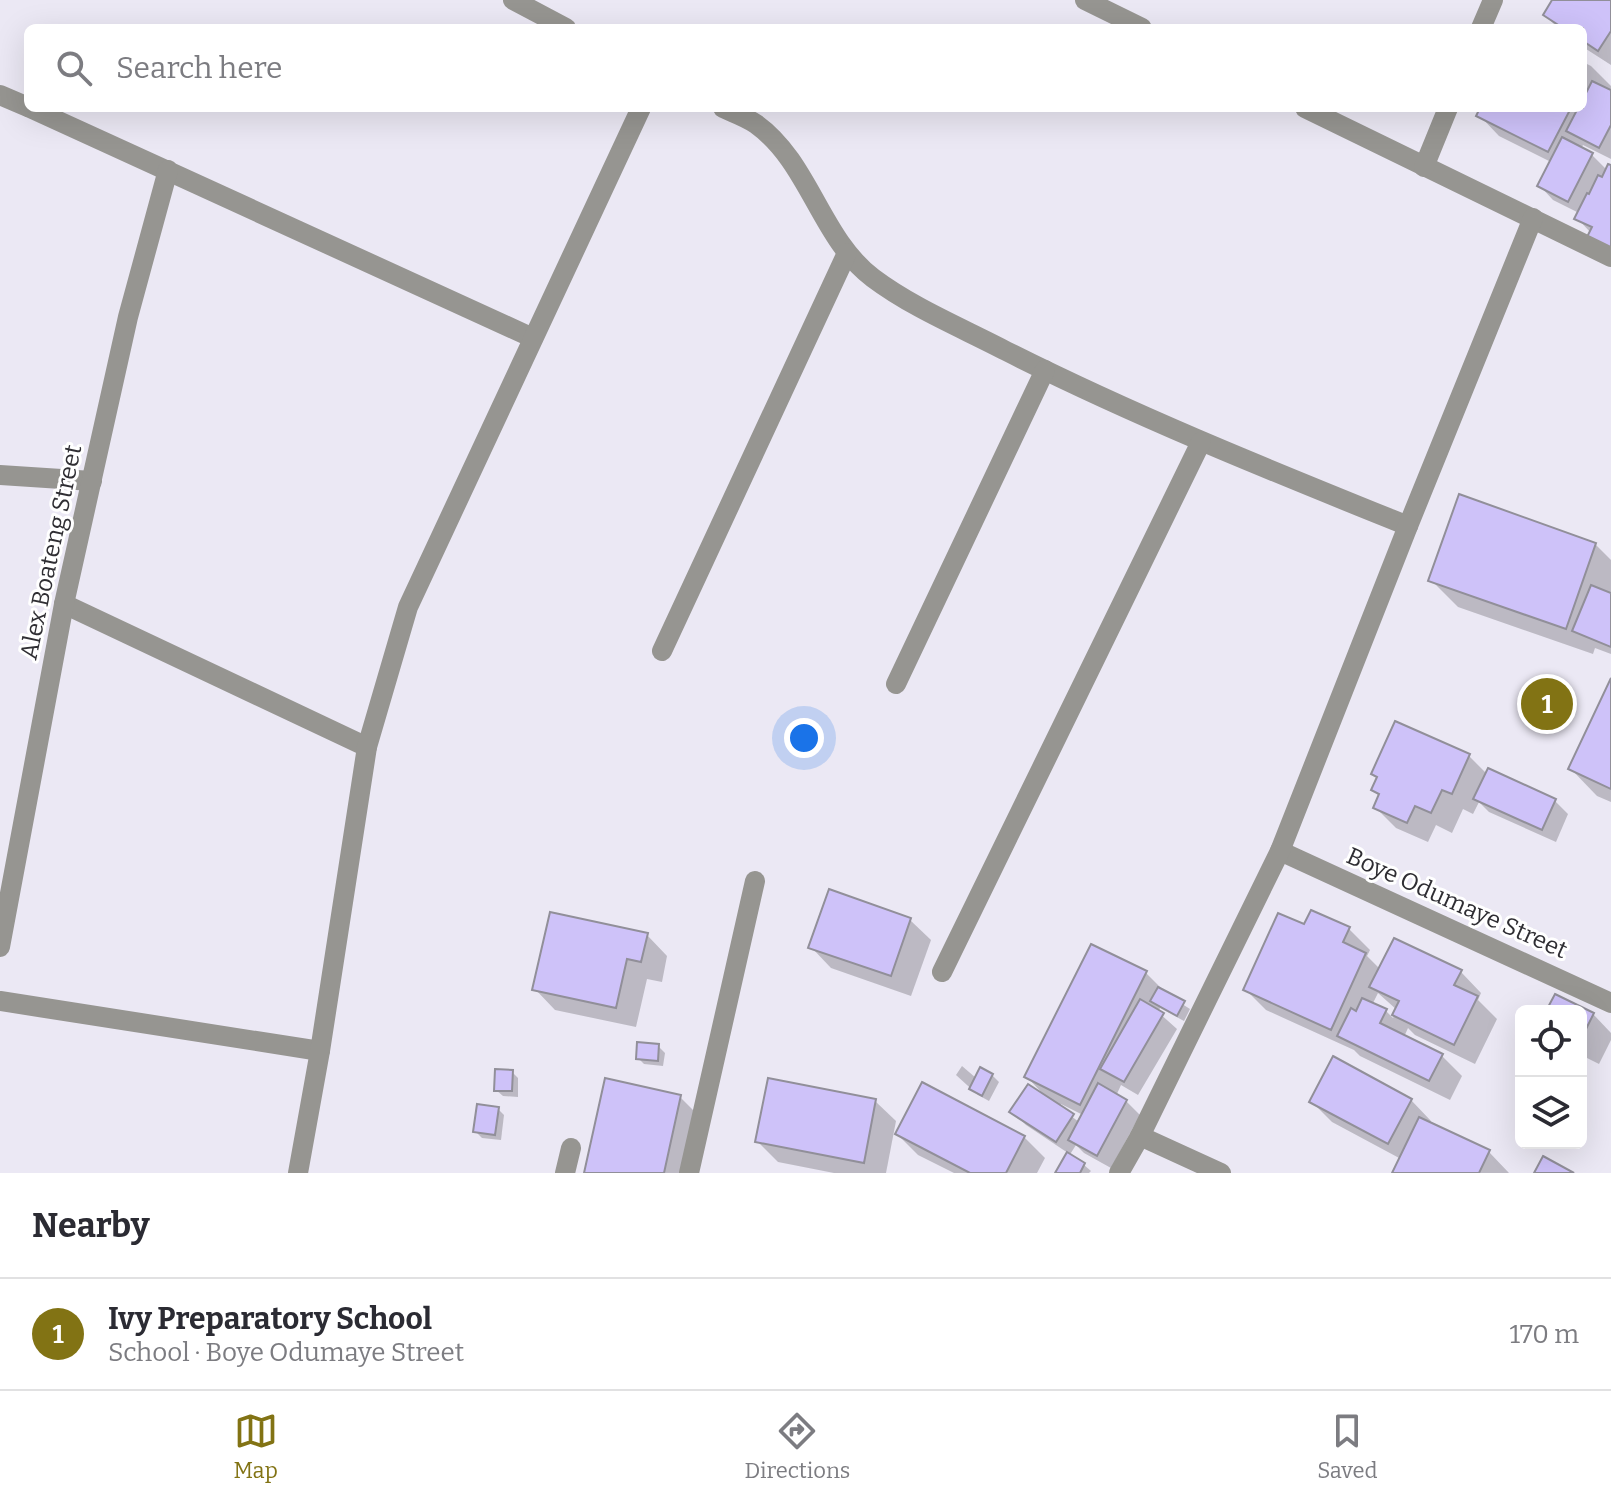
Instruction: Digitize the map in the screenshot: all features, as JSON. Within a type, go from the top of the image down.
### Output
[{"type":"street","points":[[513,0],[558,24]]},
{"type":"street","points":[[1085,0],[1134,24]]},
{"type":"street","points":[[1483,24],[1493,0]]},
{"type":"street","points":[[0,95],[24,106]]},
{"type":"street","points":[[38,112],[533,338]]},
{"type":"street","points":[[298,1173],[367,747],[408,607],[639,112]]},
{"type":"street","points":[[731,112],[755,124],[784,151],[847,253],[871,277],[910,302],[1045,370],[1201,442],[1408,526]]},
{"type":"street","points":[[1313,112],[1611,257]]},
{"type":"street","points":[[1424,167],[1446,112]]},
{"type":"street","name":"Alex Boateng Street","points":[[0,947],[64,604],[128,317],[168,170]]},
{"type":"street","points":[[1119,1173],[1280,851],[1533,218]]},
{"type":"street","points":[[662,651],[847,253]]},
{"type":"street","points":[[896,684],[1045,370]]},
{"type":"street","points":[[942,972],[1201,442]]},
{"type":"street","points":[[0,475],[92,481]]},
{"type":"street","points":[[64,604],[367,747]]},
{"type":"street","name":"Boye Odumaye Street","points":[[1280,851],[1611,1003]]},
{"type":"street","points":[[689,1173],[755,881]]},
{"type":"street","points":[[0,1001],[320,1051]]},
{"type":"street","points":[[1140,1136],[1221,1173]]},
{"type":"street","points":[[565,1173],[571,1148]]},
{"type":"building","points":[[1552,0],[1611,0],[1611,31],[1598,51],[1587,44],[1587,24],[1557,24],[1543,15]]},
{"type":"building","points":[[1592,81],[1611,90],[1611,125],[1599,148],[1566,131],[1576,112],[1587,112],[1587,91]]},
{"type":"building","points":[[1478,112],[1569,112],[1548,152],[1476,116]]},
{"type":"building","points":[[1562,137],[1593,153],[1568,202],[1537,186]]},
{"type":"building","points":[[1608,164],[1611,165],[1611,251],[1586,239],[1592,227],[1574,219],[1598,175],[1602,177]]},
{"type":"building","points":[[1459,494],[1596,543],[1566,629],[1428,581]]},
{"type":"building","points":[[1591,585],[1611,593],[1611,647],[1572,631]]},
{"type":"building","points":[[1611,678],[1611,789],[1568,769]]},
{"type":"building","points":[[1395,721],[1470,754],[1452,794],[1442,790],[1431,813],[1415,806],[1407,823],[1373,808],[1379,794],[1371,790],[1377,777],[1371,774]]},
{"type":"building","points":[[1488,768],[1556,799],[1542,830],[1473,799]]},
{"type":"building","points":[[829,889],[911,918],[891,976],[808,948]]},
{"type":"building","points":[[1311,910],[1350,927],[1343,942],[1366,953],[1331,1030],[1243,990],[1278,913],[1304,924]]},
{"type":"building","points":[[550,912],[648,933],[641,962],[627,959],[616,1008],[532,990]]},
{"type":"building","points":[[1394,938],[1462,970],[1454,985],[1478,996],[1454,1045],[1392,1015],[1399,1001],[1369,987]]},
{"type":"building","points":[[1091,944],[1147,971],[1080,1105],[1024,1077]]},
{"type":"building","points":[[1158,987],[1185,1001],[1177,1016],[1150,1001]]},
{"type":"building","points":[[1555,994],[1578,1005],[1549,1005]]},
{"type":"building","points":[[1362,998],[1387,1009],[1380,1023],[1443,1054],[1429,1081],[1337,1036],[1351,1008],[1356,1011]]},
{"type":"building","points":[[1140,999],[1164,1013],[1124,1082],[1100,1069]]},
{"type":"building","points":[[1587,1010],[1594,1013],[1587,1027]]},
{"type":"building","points":[[637,1042],[659,1044],[658,1061],[636,1059]]},
{"type":"building","points":[[1333,1056],[1412,1099],[1388,1144],[1309,1102]]},
{"type":"building","points":[[980,1067],[993,1074],[982,1096],[969,1089]]},
{"type":"building","points":[[495,1069],[513,1070],[512,1091],[494,1091]]},
{"type":"building","points":[[605,1078],[681,1095],[664,1173],[584,1173]]},
{"type":"building","points":[[768,1078],[876,1099],[864,1163],[755,1142]]},
{"type":"building","points":[[922,1082],[1025,1136],[1006,1173],[970,1173],[895,1134]]},
{"type":"building","points":[[1098,1083],[1127,1100],[1097,1156],[1068,1140]]},
{"type":"building","points":[[1028,1084],[1074,1114],[1056,1142],[1009,1112]]},
{"type":"building","points":[[477,1104],[499,1107],[495,1135],[473,1132]]},
{"type":"building","points":[[1419,1117],[1490,1150],[1479,1173],[1392,1173]]},
{"type":"building","points":[[1067,1152],[1085,1163],[1080,1173],[1055,1173]]},
{"type":"building","points":[[1543,1156],[1574,1173],[1534,1173]]},
{"type":"place","name":"Ivy Preparatory School","points":[[1547,704]]}]
